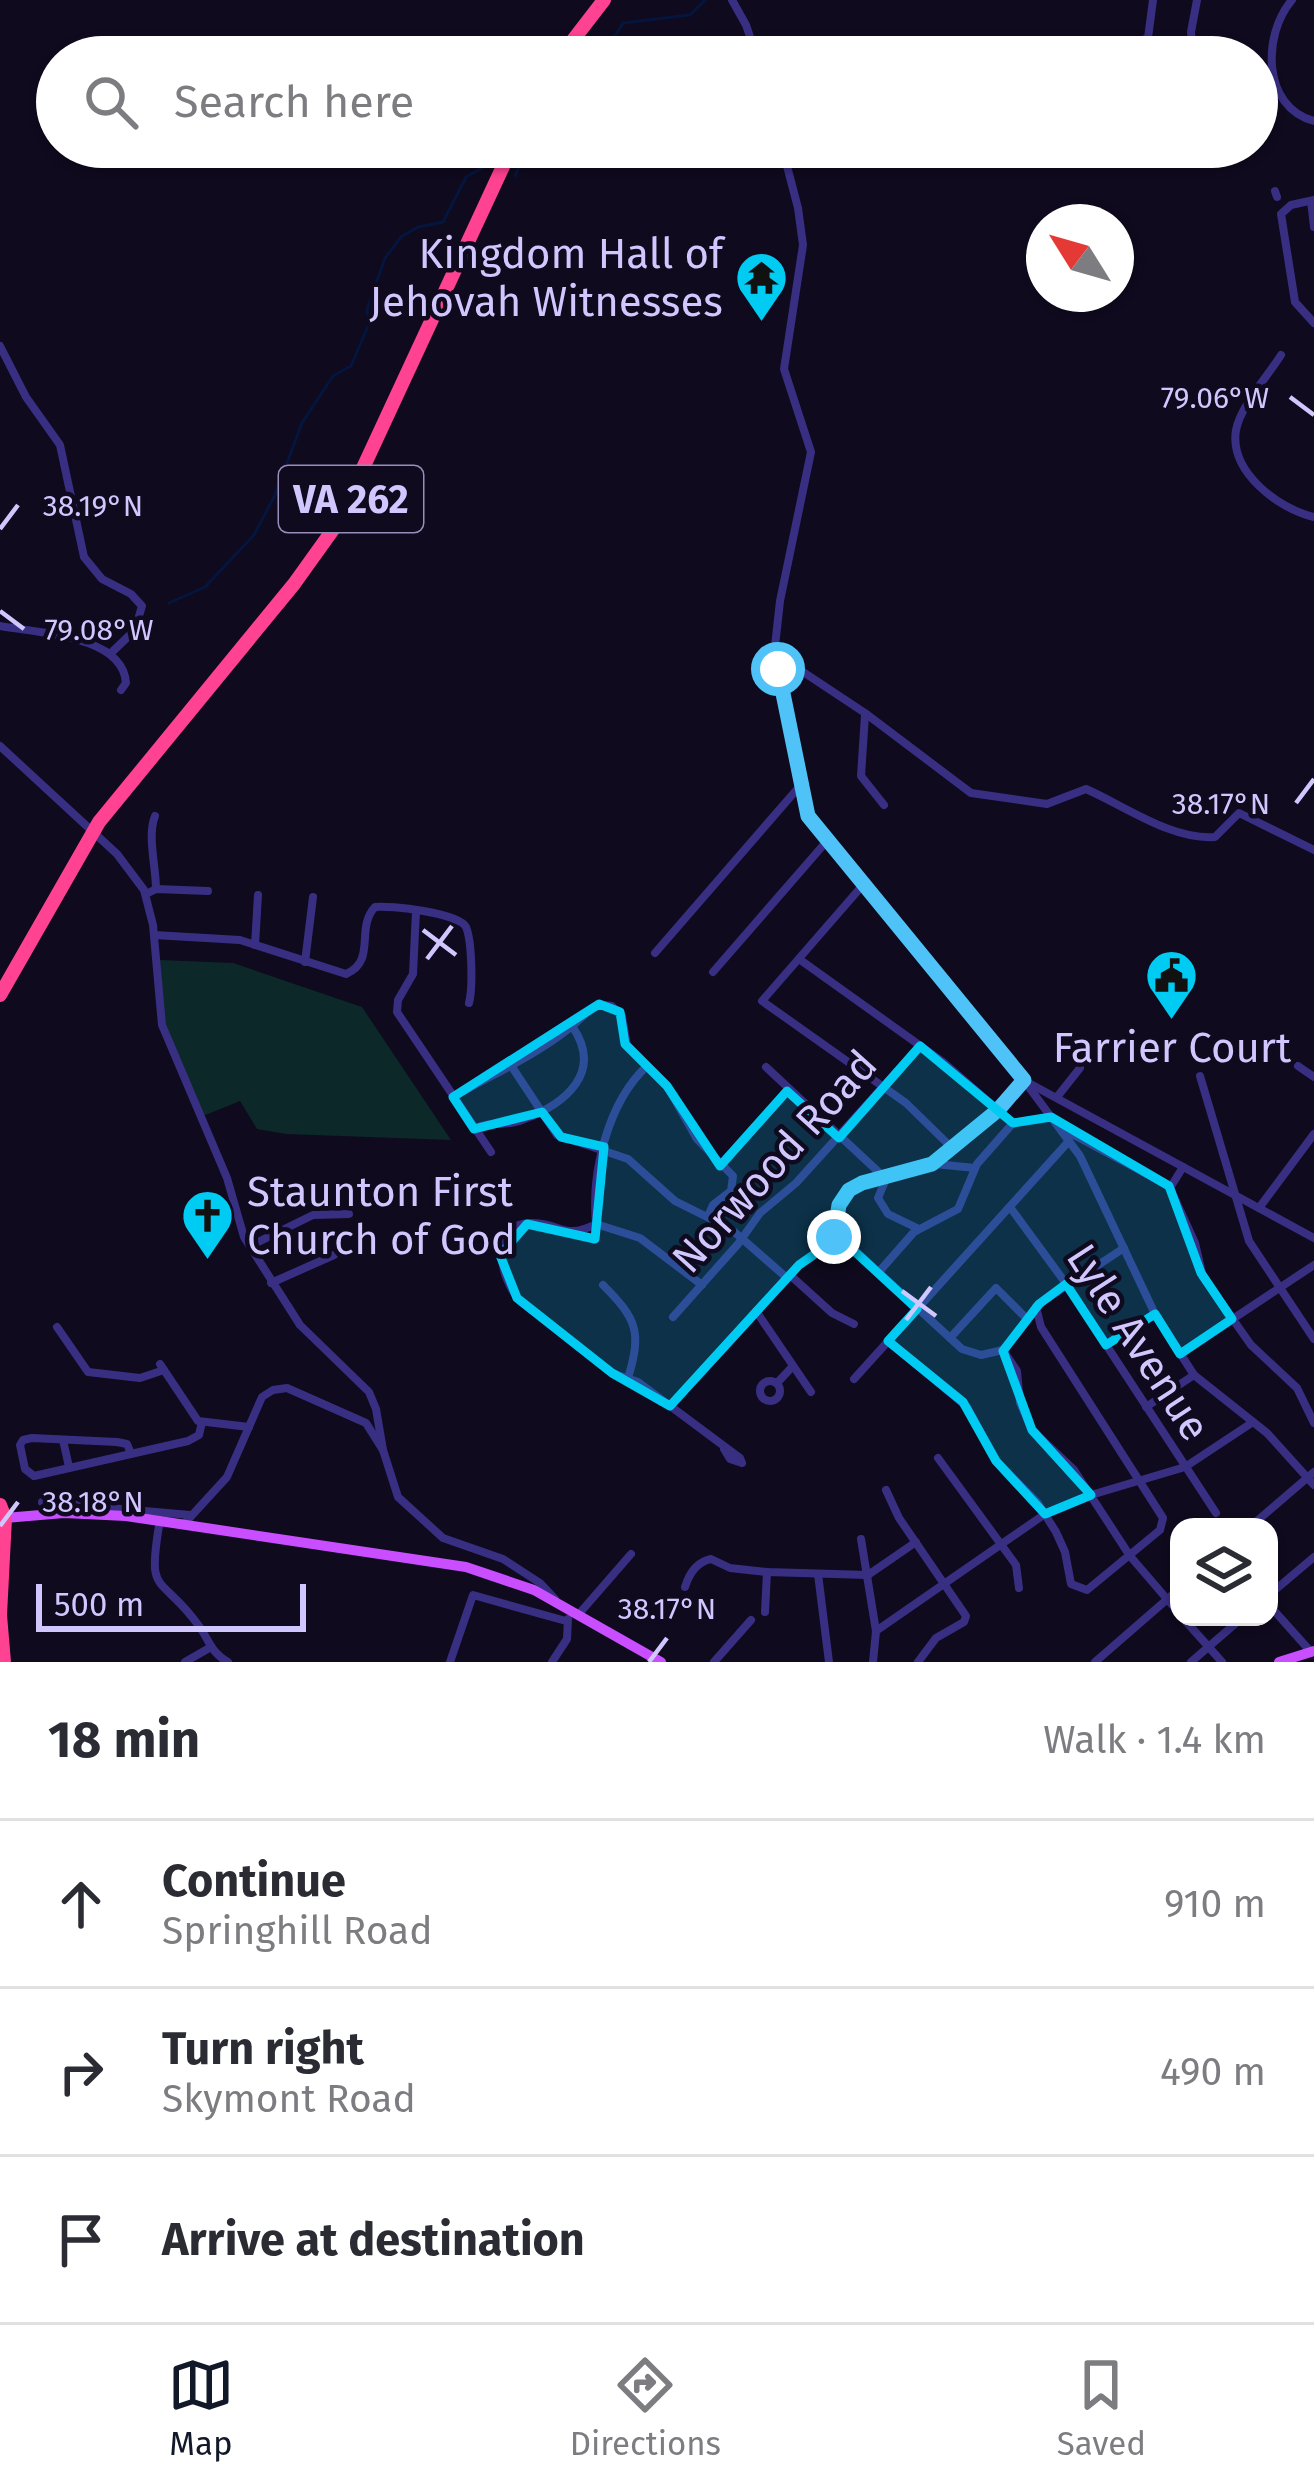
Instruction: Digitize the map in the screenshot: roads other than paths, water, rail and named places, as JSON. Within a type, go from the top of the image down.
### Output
[{"type":"highway","points":[[576,36],[604,0]]},
{"type":"highway","name":"VA 262","points":[[0,995],[92,832],[294,584],[337,524],[502,168]]},
{"type":"highway","points":[[2,1513],[4,1662]]},
{"type":"main road","points":[[2,1513],[45,1508],[187,1520],[466,1567],[536,1586],[569,1614],[661,1662]]},
{"type":"main road","points":[[1279,1662],[1312,1652]]},
{"type":"street","points":[[732,0],[750,36]]},
{"type":"street","points":[[1148,36],[1153,0]]},
{"type":"street","points":[[1191,36],[1197,0]]},
{"type":"street","points":[[1277,36],[1280,19],[1292,0]]},
{"type":"street","points":[[1278,88],[1283,101],[1314,122]]},
{"type":"street","points":[[788,168],[803,245],[784,369],[811,452],[777,620],[776,654],[808,816],[1069,1141],[1091,1175],[1155,1314],[1194,1375],[1281,1445],[1312,1478],[1261,1518]]},
{"type":"street","points":[[1314,227],[1312,200],[1291,205],[1281,214],[1292,291],[1300,310],[1314,322]]},
{"type":"street","points":[[0,346],[22,392],[62,450],[81,551],[102,579],[131,594],[142,606],[135,630],[111,653]]},
{"type":"street","points":[[1281,355],[1240,419],[1236,446],[1246,468],[1269,495],[1314,517]]},
{"type":"street","points":[[0,626],[74,640],[111,653],[125,672],[122,690]]},
{"type":"street","points":[[776,654],[975,795],[1051,804],[1086,789],[1168,829],[1209,838],[1238,813],[1314,850]]},
{"type":"street","points":[[865,713],[861,776],[884,805]]},
{"type":"street","points":[[0,746],[130,869],[146,894],[162,1025],[227,1178],[249,1246],[304,1330],[369,1392],[395,1493],[449,1542],[503,1559],[536,1586]]},
{"type":"street","points":[[655,953],[800,785]]},
{"type":"street","points":[[155,816],[150,845],[156,856],[156,890]]},
{"type":"street","points":[[713,972],[826,842]]},
{"type":"street","points":[[862,886],[762,1001],[906,1102],[951,1147]]},
{"type":"street","points":[[146,894],[208,891]]},
{"type":"street","points":[[255,945],[258,895]]},
{"type":"street","points":[[305,962],[313,898]]},
{"type":"street","points":[[154,935],[237,939],[337,973],[352,972],[364,958],[366,918],[371,909],[384,905],[457,918],[465,925],[472,990],[469,1003]]},
{"type":"street","points":[[416,911],[413,973],[396,1011],[490,1151]]},
{"type":"street","points":[[799,959],[920,1046],[1013,1124],[1055,1122],[1170,1188],[1195,1243],[1202,1275],[1261,1358],[1297,1388],[1314,1424]]},
{"type":"street","points":[[453,1097],[512,1067],[595,1005],[613,1006],[623,1020],[625,1044],[674,1095],[700,1142],[732,1174],[734,1186],[708,1216]]},
{"type":"street","points":[[474,1129],[490,1122],[519,1121],[574,1087],[584,1069],[585,1047],[572,1026]]},
{"type":"street","name":"Norwood Road","points":[[673,1317],[760,1213],[787,1192],[920,1046]]},
{"type":"street","points":[[596,1224],[596,1185],[604,1148],[621,1099],[647,1066]]},
{"type":"street","points":[[1298,1066],[1314,1077]]},
{"type":"street","points":[[512,1067],[561,1137],[604,1148],[634,1163],[680,1204],[742,1238],[832,1313],[854,1324]]},
{"type":"street","points":[[766,1067],[886,1178]]},
{"type":"street","points":[[1058,1097],[1080,1068]]},
{"type":"street","points":[[1200,1076],[1250,1244],[1314,1339]]},
{"type":"street","points":[[1024,1080],[1314,1238]]},
{"type":"street","points":[[932,1164],[998,1110],[1024,1080]]},
{"type":"street","points":[[722,1164],[787,1090]]},
{"type":"street","points":[[878,1273],[919,1228],[958,1209],[975,1168],[1013,1124]]},
{"type":"street","points":[[1259,1208],[1314,1134]]},
{"type":"street","points":[[854,1379],[1069,1141]]},
{"type":"street","points":[[670,1406],[789,1276],[826,1247],[836,1234],[839,1205],[848,1192],[862,1183],[932,1164],[975,1168]]},
{"type":"street","points":[[1170,1188],[1183,1167]]},
{"type":"street","points":[[886,1178],[878,1198],[881,1206],[919,1228]]},
{"type":"street","name":"Lyle Avenue","points":[[1010,1207],[1067,1285],[1216,1513]]},
{"type":"street","points":[[249,1246],[309,1217],[349,1214]]},
{"type":"street","points":[[702,1285],[640,1238],[596,1224],[572,1234],[538,1224],[519,1226],[506,1237],[500,1261],[517,1298],[612,1373],[670,1406],[724,1449]]},
{"type":"street","points":[[836,1234],[950,1338],[974,1354],[1003,1350],[1036,1307],[1124,1248]]},
{"type":"street","points":[[271,1283],[334,1256]]},
{"type":"street","points":[[1180,1354],[1314,1265]]},
{"type":"street","points":[[603,1285],[636,1330],[628,1378]]},
{"type":"street","points":[[950,1338],[996,1288],[1027,1319]]},
{"type":"street","points":[[888,1341],[963,1402],[996,1461],[1046,1514],[1065,1550],[1069,1580],[1078,1589],[1094,1587],[1163,1522],[1036,1318],[1036,1307]]},
{"type":"street","points":[[756,1311],[811,1392]]},
{"type":"street","points":[[1106,1346],[1155,1314]]},
{"type":"street","points":[[57,1327],[88,1372],[140,1378],[162,1367],[202,1423],[249,1427]]},
{"type":"street","points":[[1018,1330],[1045,1332]]},
{"type":"street","points":[[1003,1350],[1018,1373],[1019,1398],[1032,1430],[1069,1465],[1130,1556],[1170,1602]]},
{"type":"street","points":[[777,1383],[793,1366]]},
{"type":"street","points":[[1147,1407],[1194,1375]]},
{"type":"street","points":[[45,1508],[187,1520],[224,1483],[264,1395],[287,1388],[360,1419],[383,1450]]},
{"type":"street","points":[[876,1630],[1046,1514],[1185,1467],[1253,1422]]},
{"type":"street","points":[[130,1451],[124,1442],[26,1438],[20,1450],[32,1476],[194,1439],[202,1423]]},
{"type":"street","points":[[63,1440],[69,1468]]},
{"type":"street","points":[[938,1458],[1002,1544],[1018,1570],[1019,1588]]},
{"type":"street","points":[[886,1490],[966,1620],[936,1637],[918,1662]]},
{"type":"street","points":[[160,1520],[154,1557],[157,1579],[228,1662]]},
{"type":"street","points":[[861,1539],[876,1630],[873,1662]]},
{"type":"street","points":[[685,1587],[688,1576],[709,1560],[767,1572],[868,1575],[916,1542]]},
{"type":"street","points":[[552,1662],[567,1639],[569,1614],[631,1554]]},
{"type":"street","points":[[1278,1587],[1314,1557]]},
{"type":"street","points":[[765,1612],[767,1572]]},
{"type":"street","points":[[818,1574],[829,1662]]},
{"type":"street","points":[[450,1662],[470,1597],[569,1614]]},
{"type":"street","points":[[1095,1662],[1168,1599]]},
{"type":"street","points":[[1278,1615],[1312,1652]]},
{"type":"street","points":[[714,1662],[751,1619]]},
{"type":"street","points":[[1190,1626],[1222,1662]]},
{"type":"street","points":[[1191,1662],[1233,1626]]},
{"type":"street","points":[[185,1662],[211,1647]]},
{"type":"waterway","points":[[615,36],[623,23],[690,15],[705,0]]},
{"type":"waterway","points":[[169,603],[205,587],[254,535],[302,423],[333,376],[351,366],[368,326],[367,309],[385,258],[401,237],[418,227],[443,222],[466,177],[482,168]]},
{"type":"waterway","points":[[515,176],[519,168]]},
{"type":"place","name":"Kingdom Hall of Jehovah Witnesses","points":[[762,323]]},
{"type":"place","name":"Farrier Court","points":[[1172,1021]]},
{"type":"place","name":"Staunton First Church of God","points":[[208,1261]]}]
